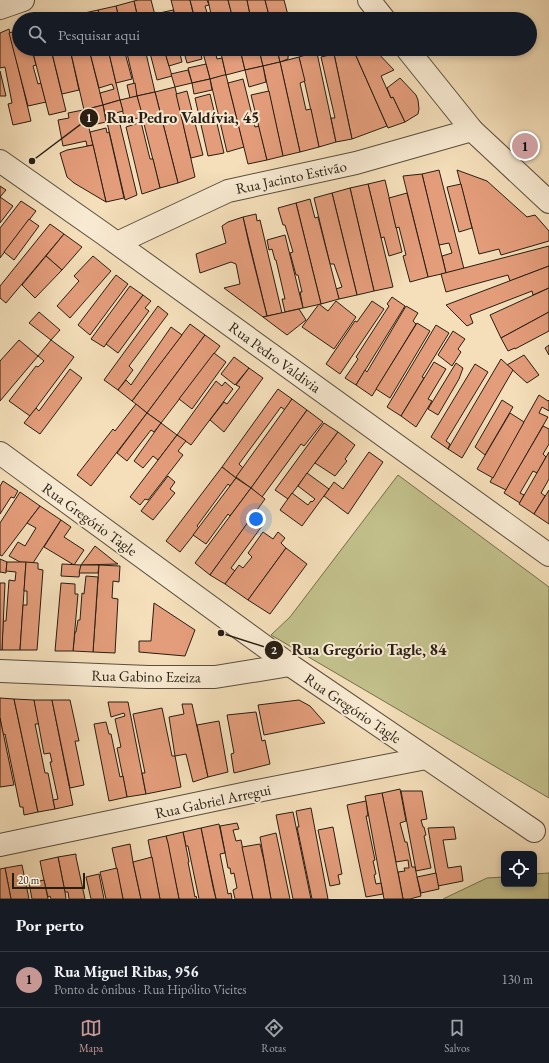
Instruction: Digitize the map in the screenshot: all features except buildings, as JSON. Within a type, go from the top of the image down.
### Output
[{"type":"street","points":[[0,8],[23,0]]},
{"type":"street","points":[[368,0],[378,12]]},
{"type":"street","points":[[413,56],[472,130],[549,202]]},
{"type":"street","name":"Rua Jacinto Estivão","points":[[116,243],[228,191],[356,163],[472,130]]},
{"type":"street","name":"Rua Pedro Valdivia","points":[[0,161],[549,555]]},
{"type":"street","name":"Rua Gregório Tagle","points":[[0,453],[290,666],[534,831]]},
{"type":"street","name":"Rua Gabino Ezeiza","points":[[0,672],[148,677],[215,677],[290,666]]},
{"type":"street","name":"Rua Gabriel Arregui","points":[[0,845],[252,792],[426,758]]},
{"type":"shaded area","points":[[398,475],[549,587],[549,798],[271,635],[290,617]]},
{"type":"shaded area","points":[[549,873],[549,899],[443,899],[487,878],[501,877],[501,887],[537,887],[537,874]]},
{"type":"place","name":"Rua Miguel Ribas, 956","points":[[525,146]]},
{"type":"place","name":"Rua Pedro Valdívia, 45","points":[[32,161]]},
{"type":"place","name":"Rua Gregório Tagle, 84","points":[[221,633]]}]
